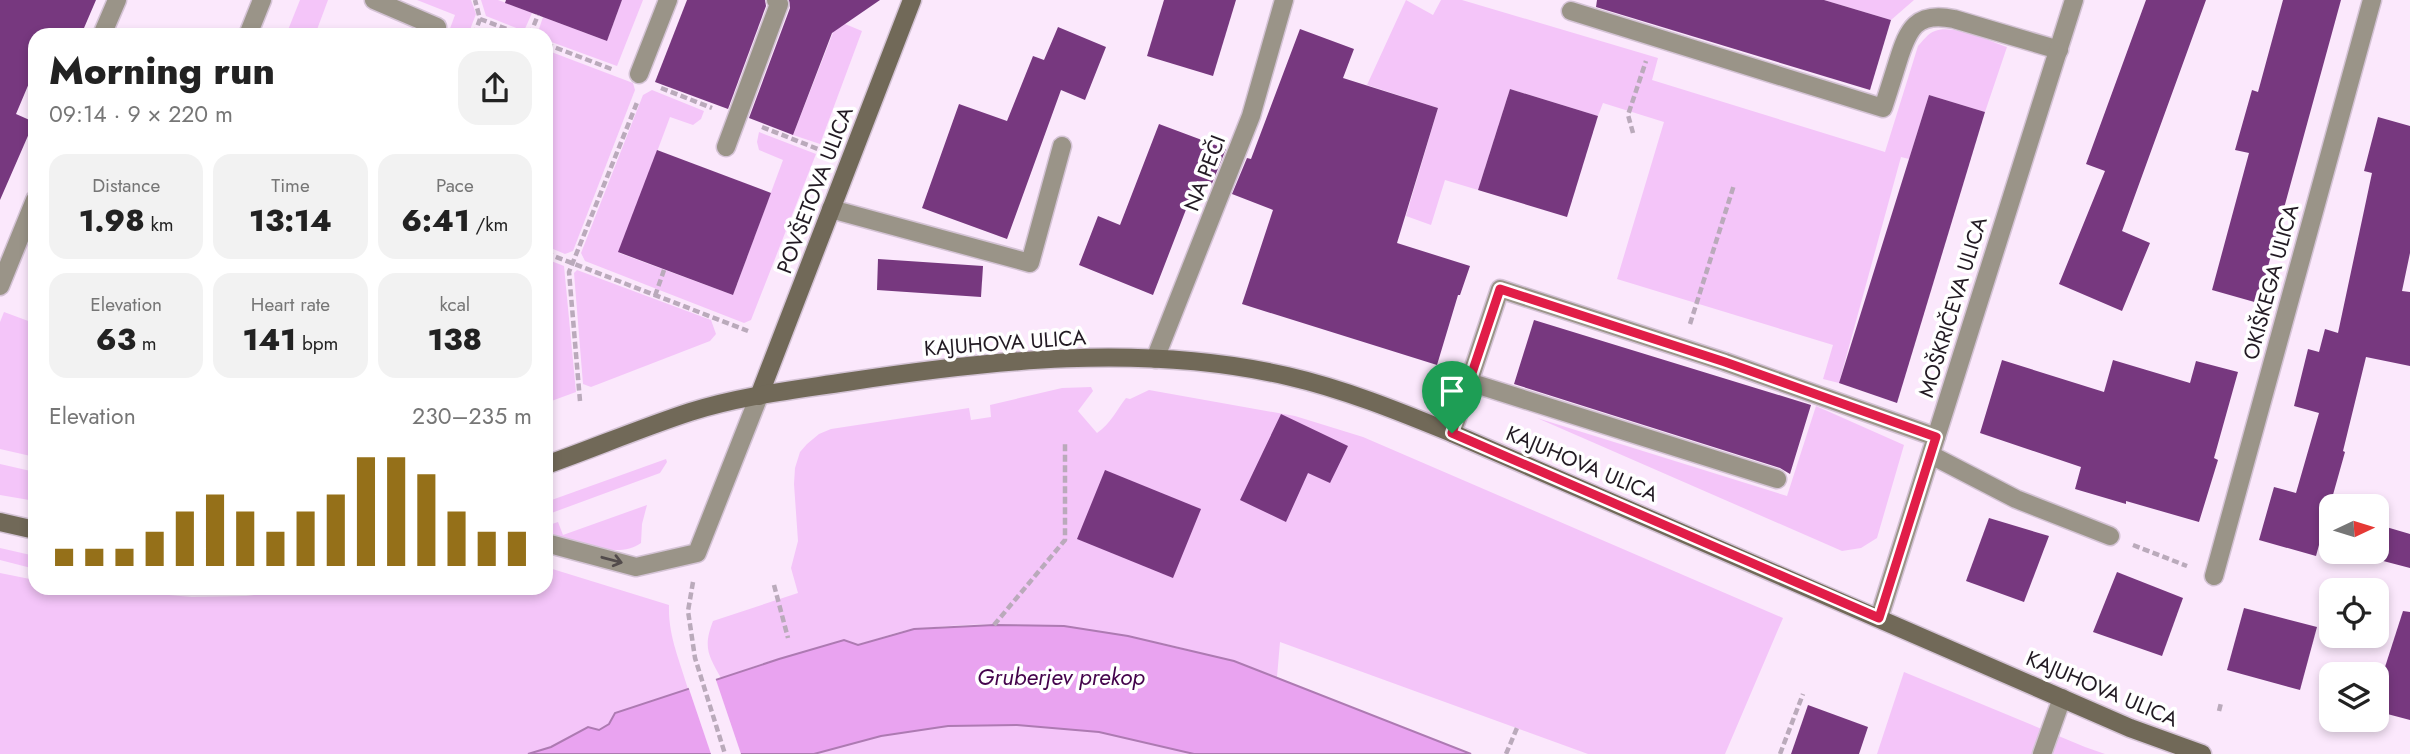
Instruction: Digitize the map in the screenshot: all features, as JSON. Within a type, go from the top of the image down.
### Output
[{"type":"main road","name":"POVŠETOVA ULICA","points":[[759,396],[912,0]]},
{"type":"main road","name":"KAJUHOVA ULICA","points":[[553,462],[691,412],[759,396],[940,369],[995,363],[1155,359],[1233,366],[1287,376],[1378,403],[2130,727],[2202,754]]},
{"type":"main road","points":[[0,522],[28,528]]},
{"type":"street","points":[[106,28],[117,0]]},
{"type":"street","points":[[251,28],[262,0]]},
{"type":"street","points":[[374,0],[438,27]]},
{"type":"street","points":[[631,74],[668,0]]},
{"type":"street","points":[[726,147],[779,4],[776,0]]},
{"type":"street","name":"NA PEČI","points":[[1155,359],[1251,116],[1284,0]]},
{"type":"street","name":"MOŠKRIČEVA ULICA","points":[[1879,618],[2074,0]]},
{"type":"street","name":"OKIŠKEGA ULICA","points":[[2214,576],[2372,0]]},
{"type":"street","points":[[1571,10],[1883,108],[1907,32],[1927,18],[1941,16],[1955,19],[2059,50]]},
{"type":"street","points":[[831,209],[1030,263],[1062,146]]},
{"type":"street","points":[[0,286],[28,217]]},
{"type":"street","points":[[1452,433],[1500,289],[1683,348],[1936,437]]},
{"type":"street","points":[[1469,382],[1777,479]]},
{"type":"street","points":[[553,545],[636,567],[697,553],[759,396]]},
{"type":"street","points":[[1931,455],[2016,499],[2110,536]]},
{"type":"street","points":[[2042,754],[2062,698]]},
{"type":"path","points":[[475,0],[480,19],[477,28]]},
{"type":"path","points":[[533,28],[538,15]]},
{"type":"path","points":[[480,19],[504,28]]},
{"type":"path","points":[[1633,133],[1628,114],[1653,37]]},
{"type":"path","points":[[553,46],[631,74]]},
{"type":"path","points":[[656,86],[850,161]]},
{"type":"path","points":[[580,401],[569,272],[640,95]]},
{"type":"path","points":[[1683,348],[1734,185]]},
{"type":"path","points":[[553,256],[748,331]]},
{"type":"path","points":[[655,296],[664,270]]},
{"type":"path","points":[[994,625],[1065,540],[1065,441]]},
{"type":"path","points":[[2110,536],[2214,576]]},
{"type":"path","points":[[697,553],[688,611],[695,658],[725,754]]},
{"type":"path","points":[[774,585],[788,638]]},
{"type":"path","points":[[1780,754],[1802,694]]},
{"type":"path","points":[[2219,712],[2221,703]]},
{"type":"path","points":[[1506,754],[1517,728]]},
{"type":"shaded area","points":[[300,0],[328,0],[318,28],[289,28]]},
{"type":"shaded area","points":[[417,0],[471,0],[476,14],[471,28],[450,28],[455,15]]},
{"type":"shaded area","points":[[481,0],[498,0],[532,13],[525,28],[516,28],[486,16]]},
{"type":"shaded area","points":[[622,0],[643,0],[617,66],[553,43],[553,28],[539,28],[543,17],[607,41]]},
{"type":"shaded area","points":[[1406,0],[1433,15],[1441,0],[1462,0],[1658,58],[1652,80],[1885,152],[1918,46],[1928,35],[1943,29],[1951,30],[2007,47],[1985,112],[1929,95],[1909,159],[1901,157],[1839,383],[1823,379],[1833,345],[1617,279],[1664,122],[1603,103],[1598,116],[1510,89],[1478,190],[1445,180],[1431,225],[1406,216],[1438,108],[1367,85]]},
{"type":"shaded area","points":[[1824,0],[1914,0],[1891,20]]},
{"type":"shaded area","points":[[845,24],[862,31],[820,144],[793,135],[836,25],[841,27]]},
{"type":"shaded area","points":[[553,53],[633,83],[635,90],[573,251],[565,254],[553,249]]},
{"type":"shaded area","points":[[652,90],[704,111],[701,119],[693,125],[670,117],[619,253],[733,295],[783,160],[759,150],[759,132],[816,154],[751,320],[744,323],[585,261],[581,253],[643,95]]},
{"type":"shaded area","points":[[553,262],[564,266],[576,392],[553,400]]},
{"type":"shaded area","points":[[577,270],[711,320],[716,334],[710,341],[591,387],[583,384],[574,273]]},
{"type":"shaded area","points":[[4,312],[28,321],[28,455],[0,449],[0,322]]},
{"type":"shaded area","points":[[1091,387],[1093,391],[1078,411],[1097,433],[1110,421],[1126,398],[1130,399],[1149,390],[1295,416],[1363,437],[1783,618],[1725,754],[1588,754],[1280,642],[1277,677],[1233,662],[1144,639],[1054,627],[962,625],[908,630],[855,645],[781,658],[721,678],[708,651],[708,638],[713,621],[798,593],[791,568],[798,541],[795,468],[800,452],[819,434],[831,429],[969,408],[971,420],[991,417],[990,405],[1062,388]]},
{"type":"shaded area","points":[[1816,406],[1904,445],[1877,538],[1861,548],[1842,551],[1537,418],[1787,496]]},
{"type":"shaded area","points":[[666,459],[667,462],[660,473],[553,512],[553,499]]},
{"type":"shaded area","points":[[0,464],[28,470],[28,500],[0,495]]},
{"type":"shaded area","points":[[647,505],[641,543],[631,548],[607,550],[553,534],[553,524],[558,522],[563,535]]},
{"type":"shaded area","points":[[0,548],[28,554],[28,567],[0,560]]},
{"type":"shaded area","points":[[553,569],[669,605],[672,638],[688,689],[615,713],[609,724],[599,730],[588,727],[551,747],[528,754],[0,754],[0,573],[28,579],[28,595],[553,595]]},
{"type":"shaded area","points":[[1904,672],[2085,747],[2105,754],[1877,754]]},
{"type":"shaded area","points":[[1017,725],[1099,732],[1194,754],[814,754],[881,736],[948,726]]},
{"type":"water","name":"Gruberjev prekop","points":[[994,625],[1064,626],[1128,636],[1234,661],[1471,754],[1194,754],[1099,732],[1017,725],[948,726],[881,736],[814,754],[528,754],[551,747],[588,727],[599,730],[609,724],[615,713],[844,640],[858,645],[914,629]]},
{"type":"pier","points":[[715,677],[741,754],[711,754],[688,686]]},
{"type":"building","points":[[0,0],[96,0],[84,28],[28,28],[28,86],[16,114],[28,119],[28,136],[0,200]]},
{"type":"building","points":[[506,0],[622,0],[607,41],[505,3]]},
{"type":"building","points":[[687,0],[765,0],[766,6],[728,109],[655,82]]},
{"type":"building","points":[[789,0],[880,0],[832,33],[793,135],[749,118],[790,8]]},
{"type":"building","points":[[1164,0],[1236,0],[1213,76],[1147,56]]},
{"type":"building","points":[[1597,0],[1824,0],[1891,20],[1870,90],[1596,7]]},
{"type":"building","points":[[2146,0],[2206,0],[2122,231],[2150,243],[2122,311],[2059,284],[2105,171],[2086,164]]},
{"type":"building","points":[[2283,0],[2341,0],[2258,303],[2212,290],[2249,153],[2235,150],[2252,90],[2258,92]]},
{"type":"building","points":[[1058,27],[1106,47],[1085,100],[1061,90],[1007,239],[922,208],[959,104],[1007,121],[1033,56],[1044,60]]},
{"type":"building","points":[[1300,29],[1354,49],[1343,78],[1438,108],[1397,243],[1470,266],[1458,295],[1437,365],[1242,304],[1273,210],[1232,194],[1247,158],[1251,159]]},
{"type":"building","points":[[1510,89],[1598,116],[1567,217],[1478,190]]},
{"type":"building","points":[[1929,95],[1985,112],[1897,403],[1839,383]]},
{"type":"building","points":[[2378,117],[2410,126],[2410,253],[2402,291],[2410,292],[2410,366],[2366,357],[2333,494],[2319,494],[2319,545],[2316,556],[2259,540],[2274,487],[2296,493],[2319,413],[2294,406],[2308,349],[2319,352],[2325,329],[2338,333],[2372,173],[2364,171]]},
{"type":"building","points":[[1159,124],[1226,149],[1211,186],[1197,181],[1153,295],[1079,265],[1098,216],[1120,225]]},
{"type":"building","points":[[657,150],[771,193],[733,295],[618,252]]},
{"type":"building","points":[[878,259],[983,266],[981,297],[877,290]]},
{"type":"building","points":[[1534,320],[1811,405],[1790,474],[1780,468],[1514,384]]},
{"type":"building","points":[[2002,360],[2104,392],[2113,360],[2190,383],[2196,361],[2238,372],[2214,458],[2218,460],[2199,522],[2075,489],[2081,467],[1980,433]]},
{"type":"building","points":[[1281,414],[1348,446],[1330,483],[1308,473],[1286,522],[1240,500]]},
{"type":"building","points":[[1105,470],[1201,509],[1173,578],[1077,539]]},
{"type":"building","points":[[1989,518],[2049,536],[2024,602],[1966,581]]},
{"type":"building","points":[[2389,528],[2410,534],[2410,568],[2389,563]]},
{"type":"building","points":[[2117,572],[2183,598],[2162,656],[2093,632]]},
{"type":"building","points":[[2244,608],[2317,627],[2300,690],[2227,670]]},
{"type":"building","points":[[2403,611],[2410,612],[2410,720],[2389,714],[2389,662],[2387,662]]},
{"type":"building","points":[[1808,705],[1868,727],[1859,754],[1791,754]]},
{"type":"route","points":[[1500,289],[1725,362],[1936,437],[1879,618],[1452,433],[1500,289]]}]
